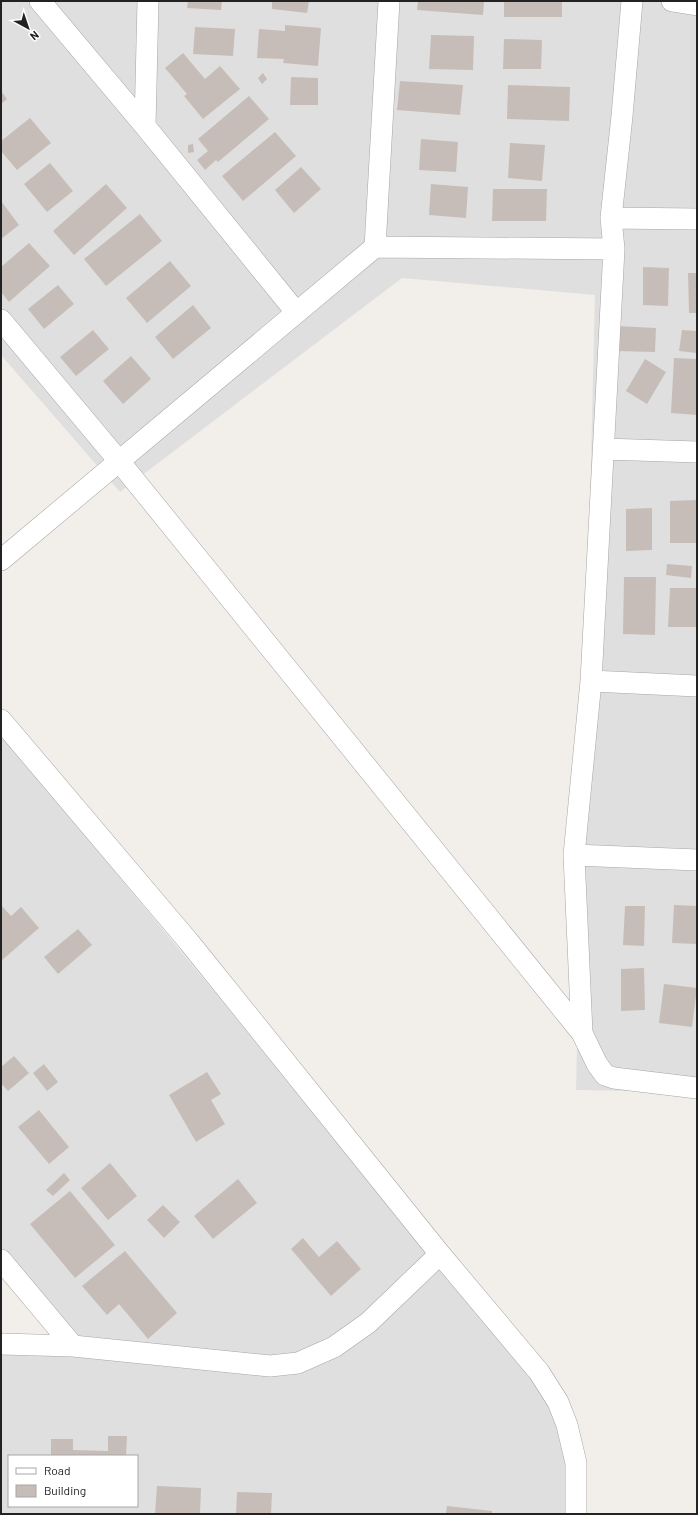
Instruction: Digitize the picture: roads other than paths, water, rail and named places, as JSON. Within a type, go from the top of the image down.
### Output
[{"type":"street","points":[[40,1],[296,312]]},
{"type":"street","points":[[144,126],[148,1]]},
{"type":"street","points":[[376,247],[389,1]]},
{"type":"street","points":[[582,1033],[574,855],[591,682],[614,249],[611,218],[632,1]]},
{"type":"street","points":[[672,1],[697,5]]},
{"type":"street","points":[[611,218],[697,219]]},
{"type":"street","points":[[1,560],[296,312],[376,247],[614,249]]},
{"type":"street","points":[[1,320],[119,460],[582,1033],[597,1064],[605,1075],[614,1078],[697,1088]]},
{"type":"street","points":[[604,449],[697,452]]},
{"type":"street","points":[[591,682],[697,686]]},
{"type":"street","points":[[1,720],[189,942],[440,1254],[539,1372],[558,1402],[567,1425],[576,1463],[576,1514]]},
{"type":"street","points":[[574,855],[697,860]]},
{"type":"street","points":[[1,1344],[73,1346],[270,1366],[298,1364],[334,1347],[368,1323],[440,1254]]},
{"type":"street","points":[[1,1260],[73,1346]]}]
